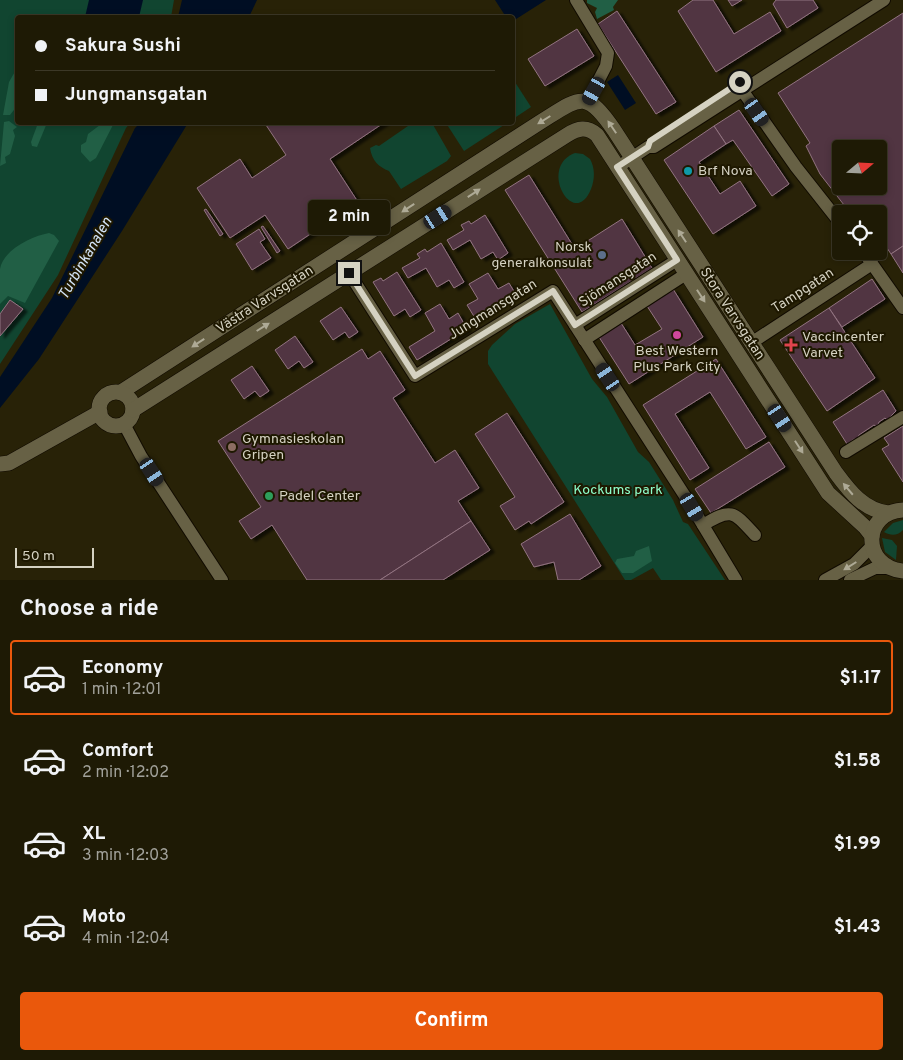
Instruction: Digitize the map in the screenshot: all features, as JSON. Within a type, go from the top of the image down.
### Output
[{"type":"street","points":[[576,0],[608,52],[606,66],[588,101]]},
{"type":"street","points":[[648,147],[650,141],[868,0]]},
{"type":"street","points":[[617,167],[648,147],[654,147],[884,0]]},
{"type":"street","points":[[742,90],[796,167],[832,213]]},
{"type":"street","name":"Stora Varvsgatan","points":[[588,101],[602,113],[846,487],[871,508],[896,511]]},
{"type":"street","name":"Västra Varvsgatan","points":[[121,392],[542,121],[565,107],[578,102],[588,101]]},
{"type":"street","name":"Stora Varvsgatan","points":[[587,129],[597,135],[828,493],[865,526],[878,560],[896,570]]},
{"type":"street","name":"Västra Varvsgatan","points":[[133,410],[573,131],[587,129]]},
{"type":"street","name":"Sjömansgatan","points":[[575,325],[677,260]]},
{"type":"street","points":[[869,260],[903,308]]},
{"type":"street","name":"Tampgatan","points":[[751,343],[872,264]]},
{"type":"street","name":"Jungmansgatan","points":[[349,273],[415,376],[553,291],[703,525],[736,580]]},
{"type":"street","points":[[584,340],[686,274]]},
{"type":"street","points":[[121,392],[131,399],[133,410],[132,416],[124,424],[113,426],[108,423],[100,412],[99,406],[105,396],[121,392]]},
{"type":"street","points":[[0,464],[9,463],[100,412]]},
{"type":"street","points":[[846,452],[903,418]]},
{"type":"street","points":[[124,424],[141,456],[222,580]]},
{"type":"street","name":"Stora Varvsgatan","points":[[872,541],[880,518],[896,511]]},
{"type":"street","points":[[703,525],[722,514],[732,513],[739,517],[754,535]]},
{"type":"street","points":[[825,580],[854,564],[872,541]]},
{"type":"street","points":[[850,580],[875,568],[896,570]]},
{"type":"green space","points":[[0,0],[174,0],[171,15],[15,15],[15,125],[128,125],[58,275],[0,364]]},
{"type":"green space","points":[[587,0],[618,0],[613,7],[614,10],[597,19],[595,12],[597,8],[587,3]]},
{"type":"green space","points":[[15,72],[15,109],[10,115],[3,115],[9,82]]},
{"type":"green space","points":[[515,82],[531,107],[515,118]]},
{"type":"green space","points":[[9,121],[17,127],[13,130],[15,136],[10,154],[5,157],[6,163],[0,166],[4,122]]},
{"type":"green space","points":[[37,125],[46,125],[37,147],[32,146],[31,142]]},
{"type":"green space","points":[[100,125],[113,125],[96,158],[90,162],[81,152],[81,145],[86,142],[88,134]]},
{"type":"green space","points":[[433,125],[451,156],[447,161],[401,189],[389,171],[382,168],[374,160],[370,148],[376,145],[379,146],[408,126]]},
{"type":"green space","points":[[447,125],[504,125],[464,151]]},
{"type":"green space","points":[[575,153],[583,154],[590,159],[594,174],[591,189],[584,200],[576,203],[568,200],[562,192],[559,182],[559,170],[564,160]]},
{"type":"green space","points":[[49,233],[54,235],[59,241],[25,303],[8,296],[0,304],[0,269],[2,262],[19,245]]},
{"type":"green space","name":"Kockums park","points":[[550,304],[592,379],[607,397],[638,452],[649,462],[673,500],[683,522],[688,524],[725,580],[661,580],[653,568],[631,580],[625,580],[488,364],[488,351],[492,345],[515,324]]},
{"type":"green space","points":[[903,520],[903,530],[892,535],[884,532],[893,523]]},
{"type":"green space","points":[[882,538],[892,540],[897,546],[896,560],[885,552]]},
{"type":"green space","points":[[649,546],[652,561],[633,573],[622,573],[615,563],[617,559],[634,556],[636,551]]},
{"type":"water","points":[[89,0],[143,0],[139,15],[85,15]]},
{"type":"water","points":[[182,0],[257,0],[250,15],[178,15]]},
{"type":"water","points":[[495,0],[546,0],[515,20],[515,15],[505,15]]},
{"type":"water","points":[[618,75],[636,103],[625,110],[607,82]]},
{"type":"water","name":"Turbinkanalen","points":[[138,125],[187,125],[122,231],[39,359],[0,408],[0,377],[52,298]]},
{"type":"building","points":[[693,0],[713,0],[734,34],[770,12],[781,31],[716,72],[678,11]]},
{"type":"building","points":[[728,0],[742,0],[732,6]]},
{"type":"building","points":[[776,0],[813,0],[818,8],[787,28],[773,4]]},
{"type":"building","points":[[617,11],[676,102],[656,114],[598,24]]},
{"type":"building","points":[[903,13],[903,246],[891,254],[887,248],[887,205],[844,205],[836,195],[888,195],[888,140],[832,140],[832,189],[820,174],[806,146],[810,143],[778,93]]},
{"type":"building","points":[[577,29],[594,56],[545,86],[528,59]]},
{"type":"building","points":[[739,110],[789,184],[772,196],[733,140],[726,144],[714,126]]},
{"type":"building","points":[[266,125],[381,125],[330,159],[358,202],[288,249],[265,215],[230,238],[197,188],[240,159],[252,178],[286,155]]},
{"type":"building","name":"Brf Nova","points":[[714,126],[726,144],[699,162],[720,194],[740,181],[756,206],[713,234],[664,160]]},
{"type":"building","points":[[529,175],[575,249],[622,219],[652,268],[582,312],[505,190]]},
{"type":"building","points":[[206,209],[223,234],[220,236],[204,210]]},
{"type":"building","points":[[485,215],[508,253],[498,260],[493,252],[481,259],[470,240],[453,250],[447,240],[464,230],[461,225],[469,221],[471,224]]},
{"type":"building","points":[[263,226],[280,251],[277,253],[261,227]]},
{"type":"building","points":[[259,229],[265,239],[260,242],[271,258],[252,270],[236,244]]},
{"type":"building","points":[[441,243],[464,282],[454,288],[449,280],[437,287],[426,268],[408,278],[402,268],[420,258],[417,254],[425,249],[427,252]]},
{"type":"building","points":[[903,246],[903,273],[891,254]]},
{"type":"building","points":[[397,272],[421,310],[410,317],[405,309],[394,316],[373,282],[381,278],[383,281]]},
{"type":"building","points":[[488,273],[498,289],[509,283],[515,293],[475,318],[467,305],[478,299],[469,284]]},
{"type":"building","points":[[872,279],[885,299],[842,327],[829,308]]},
{"type":"building","name":"Best Western Plus Park City","points":[[673,289],[703,337],[629,384],[599,337],[621,323],[635,345],[662,329],[647,306]]},
{"type":"building","points":[[10,300],[23,309],[0,336],[0,314]]},
{"type":"building","points":[[440,304],[449,319],[458,313],[467,329],[417,360],[409,347],[435,331],[425,313]]},
{"type":"building","points":[[341,307],[358,332],[349,338],[345,332],[333,340],[320,321]]},
{"type":"building","points":[[829,308],[875,378],[827,411],[780,340]]},
{"type":"building","points":[[295,336],[313,362],[304,368],[299,361],[288,369],[275,350]]},
{"type":"building","points":[[362,349],[368,359],[380,351],[405,390],[393,398],[435,463],[455,450],[479,488],[458,501],[471,521],[380,580],[307,580],[272,525],[251,539],[239,521],[261,507],[218,441]]},
{"type":"building","points":[[716,359],[766,437],[746,449],[710,392],[675,414],[709,468],[690,480],[643,405]]},
{"type":"building","points":[[252,366],[269,391],[260,397],[255,391],[244,399],[231,380]]},
{"type":"building","points":[[883,390],[896,411],[887,420],[885,418],[879,422],[877,427],[874,425],[859,435],[857,440],[854,439],[847,444],[833,422]]},
{"type":"building","points":[[507,413],[564,502],[531,524],[529,521],[515,530],[500,506],[515,497],[475,434]]},
{"type":"building","points":[[903,426],[903,482],[882,449],[889,445],[884,438]]},
{"type":"building","points":[[769,442],[785,467],[711,513],[695,489]]},
{"type":"building","points":[[570,514],[601,566],[579,580],[558,580],[554,562],[534,567],[521,544]]},
{"type":"building","points":[[471,521],[490,550],[443,580],[380,580]]},
{"type":"place","name":"Brf Nova","points":[[688,171]]},
{"type":"place","name":"Norsk generalkonsulat","points":[[602,255]]},
{"type":"place","name":"Best Western Plus Park City","points":[[677,335]]},
{"type":"place","name":"Vaccincenter Varvet","points":[[791,345]]},
{"type":"place","name":"Gymnasieskolan Gripen","points":[[232,447]]},
{"type":"place","name":"Padel Center","points":[[269,496]]},
{"type":"route","points":[[349,273],[415,376],[553,291],[575,325],[677,260],[617,167],[648,147],[650,141],[740,82]]}]
